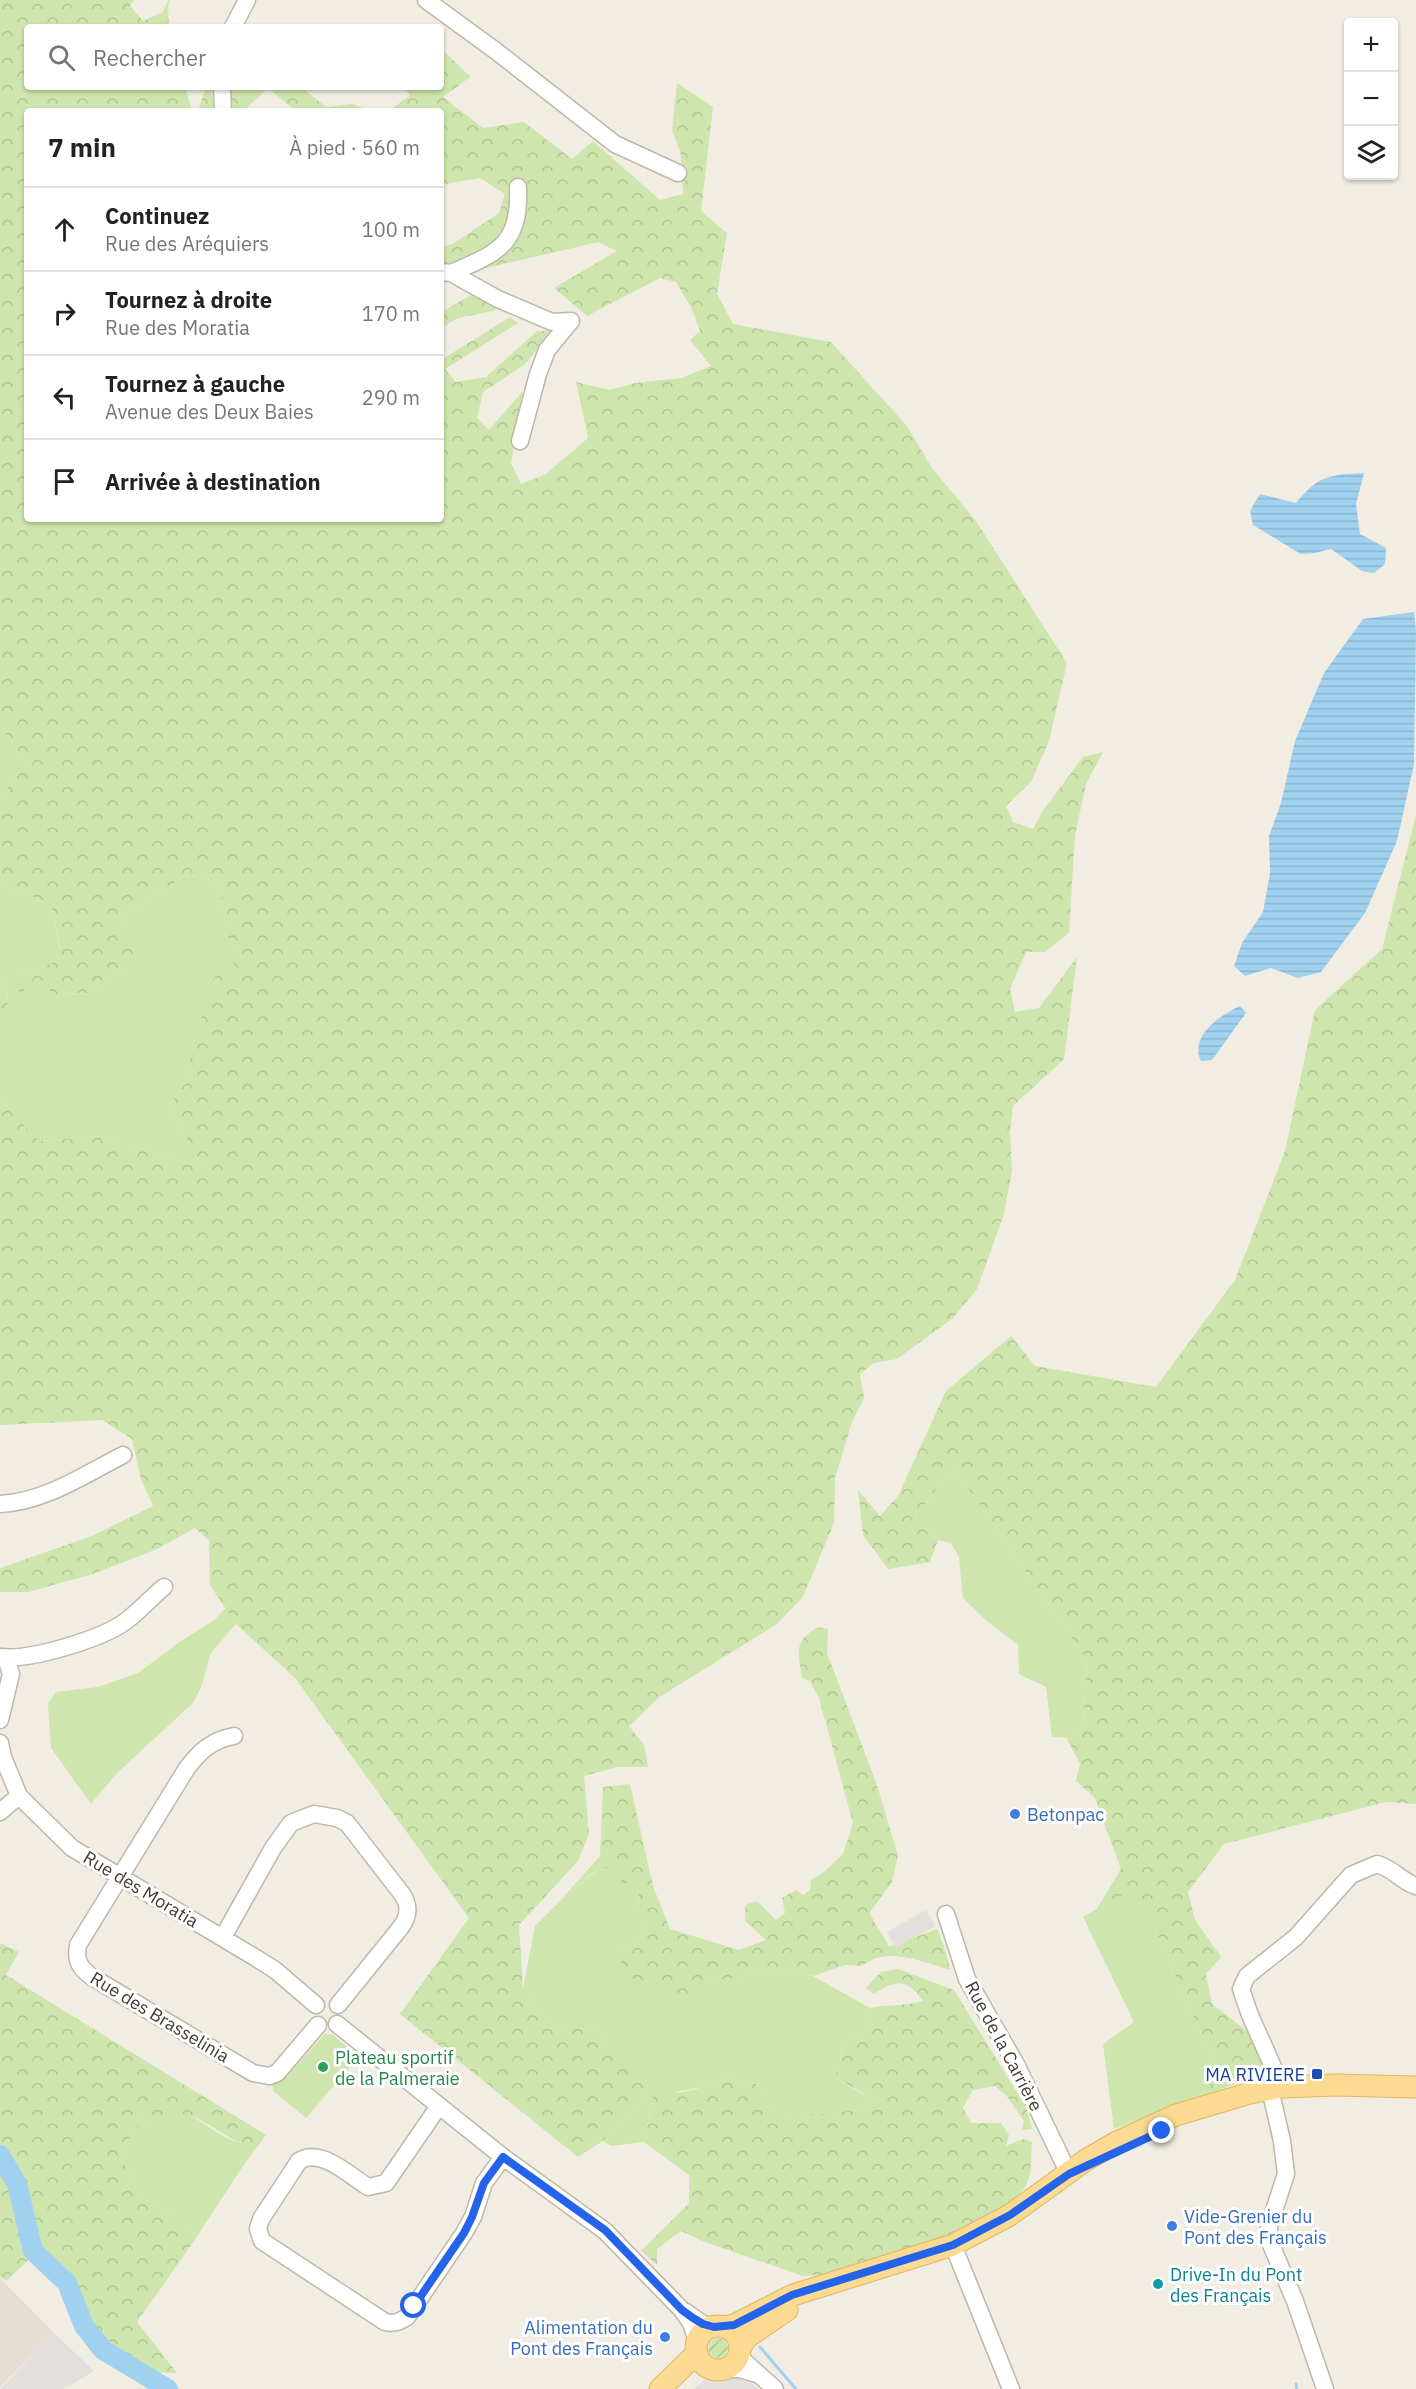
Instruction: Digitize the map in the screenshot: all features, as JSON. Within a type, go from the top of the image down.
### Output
[{"type":"main road","points":[[718,2356],[707,2330],[734,2325],[792,2295],[953,2245],[1010,2215],[1086,2160],[1165,2119],[1209,2104],[1275,2092],[1336,2085],[1416,2087]]},
{"type":"main road","points":[[660,2389],[718,2356],[836,2280]]},
{"type":"main road","points":[[680,2389],[718,2356],[734,2333],[719,2327]]},
{"type":"street","points":[[235,24],[247,0]]},
{"type":"street","points":[[426,0],[496,51],[615,144],[678,173]]},
{"type":"street","points":[[222,90],[223,108]]},
{"type":"street","points":[[446,273],[483,260],[501,247],[516,225],[518,186]]},
{"type":"street","points":[[446,273],[552,322],[571,321],[547,350],[538,374],[520,441]]},
{"type":"street","points":[[0,1504],[15,1503],[42,1495],[123,1455]]},
{"type":"street","points":[[0,1720],[11,1674],[3,1658],[72,1645],[100,1634],[125,1622],[164,1587]]},
{"type":"street","name":"Rue des Brasselinia","points":[[234,1736],[220,1739],[199,1753],[187,1768],[78,1945],[77,1961],[81,1968],[92,1977],[261,2076],[277,2073],[318,2025]]},
{"type":"street","name":"Rue des Moratia","points":[[0,1743],[3,1757],[19,1796],[72,1848],[275,1970],[316,2006]]},
{"type":"street","points":[[0,1812],[19,1796]]},
{"type":"street","points":[[223,1937],[274,1846],[291,1823],[314,1814],[337,1818],[347,1823],[407,1901],[408,1910],[407,1919],[338,2005]]},
{"type":"street","points":[[1325,2389],[1295,2301],[1269,2240],[1269,2226],[1286,2174],[1275,2092],[1241,1989],[1247,1976],[1296,1938],[1351,1875],[1377,1864],[1391,1868],[1404,1882],[1416,1886]]},
{"type":"street","name":"Rue de la Carrière","points":[[946,1914],[967,1979],[1017,2066],[1069,2174]]},
{"type":"street","points":[[327,2000],[338,2005],[342,2012],[337,2024],[330,2028],[318,2025],[314,2018],[316,2006],[327,2000]]},
{"type":"street","points":[[337,2024],[503,2157],[605,2230],[682,2310],[718,2356],[740,2369],[761,2375],[775,2389]]},
{"type":"street","points":[[439,2106],[386,2183],[368,2187],[319,2157],[305,2157],[299,2161],[261,2219],[258,2229],[262,2241],[385,2322],[392,2324],[400,2322],[407,2317],[464,2233],[484,2183],[503,2157]]},
{"type":"street","points":[[953,2245],[1011,2389]]},
{"type":"street","points":[[682,2310],[703,2324],[719,2327]]},
{"type":"shaded area","points":[[926,1910],[935,1926],[896,1948],[887,1932]]},
{"type":"shaded area","points":[[0,2278],[54,2333],[0,2387]]},
{"type":"shaded area","points":[[54,2333],[94,2371],[64,2389],[0,2389]]},
{"type":"shaded area","points":[[733,2375],[748,2379],[758,2389],[693,2389],[706,2379]]},
{"type":"green space","points":[[0,0],[134,0],[130,6],[143,21],[163,12],[170,0],[169,24],[24,24],[24,90],[186,90],[191,108],[24,108],[24,522],[444,522],[444,358],[510,317],[518,323],[445,369],[456,382],[486,377],[537,331],[553,331],[524,365],[483,392],[477,418],[489,430],[523,391],[511,463],[521,484],[546,474],[588,438],[576,382],[610,390],[635,383],[681,378],[711,366],[690,340],[700,331],[691,307],[676,282],[660,278],[587,316],[554,288],[617,251],[598,242],[470,272],[444,266],[444,247],[454,243],[499,213],[505,194],[480,178],[444,184],[444,108],[393,108],[410,95],[406,90],[444,90],[444,51],[470,77],[443,97],[483,128],[524,122],[572,159],[593,141],[660,200],[683,194],[681,155],[672,130],[677,83],[713,107],[701,211],[727,233],[717,294],[733,324],[831,342],[907,426],[932,468],[976,521],[1067,663],[1049,741],[1031,782],[1006,806],[1013,822],[1033,829],[1042,812],[1083,757],[1103,752],[1086,784],[1075,835],[1069,933],[1045,952],[1026,952],[1010,989],[1015,1012],[1039,1008],[1077,957],[1064,1059],[1013,1106],[1010,1132],[1012,1171],[1004,1214],[977,1289],[953,1318],[897,1359],[874,1363],[860,1374],[864,1398],[852,1422],[835,1478],[834,1523],[803,1597],[777,1624],[661,1696],[629,1726],[644,1745],[648,1767],[617,1767],[584,1776],[589,1834],[578,1861],[519,1925],[523,1989],[552,2024],[572,2028],[600,2029],[608,2053],[625,2056],[649,2080],[643,2099],[603,2141],[578,2157],[400,2014],[469,1918],[295,1678],[236,1624],[210,1585],[209,1540],[195,1528],[157,1549],[96,1573],[28,1592],[0,1592],[0,1568],[92,1536],[153,1506],[141,1479],[132,1439],[102,1420],[0,1425],[0,1100],[39,1141],[101,1136],[202,1167],[169,1106],[185,1083],[195,1037],[214,978],[242,957],[227,936],[219,882],[187,875],[151,897],[120,921],[134,955],[115,958],[126,966],[91,993],[52,994],[45,985],[19,992],[14,978],[51,964],[61,957],[55,955],[60,949],[52,908],[29,894],[0,884],[0,799],[26,762],[0,725]]},
{"type":"green space","points":[[205,90],[211,90],[217,108],[199,108]]},
{"type":"green space","points":[[230,90],[266,90],[246,108],[233,108]]},
{"type":"green space","points":[[270,90],[305,90],[326,107],[352,104],[363,108],[292,108]]},
{"type":"green space","points":[[473,294],[497,310],[458,318],[444,326],[444,310]]},
{"type":"green space","points":[[0,725],[26,762],[0,799]]},
{"type":"green space","points":[[1416,815],[1416,1804],[1386,1802],[1224,1844],[1188,1892],[1195,1920],[1221,1957],[1206,1974],[1212,2004],[1251,2034],[1269,2072],[1198,2097],[1220,2071],[1184,1997],[1137,1887],[1096,1910],[1121,1869],[1095,1798],[1076,1781],[1080,1764],[1066,1737],[1075,1738],[1083,1725],[1087,1660],[953,1467],[913,1520],[938,1540],[930,1562],[888,1569],[863,1535],[858,1490],[880,1516],[898,1496],[946,1391],[1011,1336],[1035,1366],[1156,1387],[1235,1280],[1285,1151],[1315,1010],[1382,949]]},
{"type":"green space","points":[[187,875],[219,882],[227,936],[242,957],[195,1037],[185,1083],[169,1106],[202,1167],[101,1136],[38,1141],[0,1100],[0,1011],[7,1011],[8,987],[0,981],[0,884],[29,894],[52,908],[61,957],[51,964],[14,978],[45,985],[52,994],[91,993],[125,967],[115,958],[133,954],[120,921],[151,897]]},
{"type":"green space","points":[[0,981],[8,987],[7,1011],[0,1011]]},
{"type":"green space","points":[[953,1467],[1087,1660],[1083,1725],[1075,1738],[1052,1737],[1046,1687],[1019,1674],[1018,1645],[988,1622],[963,1598],[959,1557],[951,1543],[938,1540],[913,1520]]},
{"type":"green space","points":[[226,1608],[236,1624],[210,1654],[202,1685],[193,1703],[117,1773],[91,1804],[51,1748],[48,1704],[56,1692],[98,1687],[138,1673],[213,1621]]},
{"type":"green space","points":[[818,1627],[828,1629],[827,1653],[877,1785],[898,1856],[892,1882],[870,1912],[889,1947],[937,1929],[950,1970],[905,1957],[893,1956],[872,1960],[862,1966],[845,1965],[813,1976],[768,1971],[738,1978],[700,1981],[700,1992],[682,1998],[639,1984],[622,1969],[620,1952],[652,1930],[638,1916],[639,1885],[622,1883],[617,1865],[595,1871],[559,1902],[600,1856],[603,1787],[630,1784],[653,1886],[670,1929],[739,1950],[766,1940],[745,1921],[745,1905],[757,1901],[776,1920],[785,1913],[782,1898],[796,1890],[803,1895],[810,1890],[811,1880],[823,1873],[843,1854],[853,1823],[819,1698],[810,1681],[802,1678],[799,1661],[799,1648],[804,1637]]},
{"type":"green space","points":[[617,1864],[639,1885],[638,1916],[652,1930],[620,1952],[700,1981],[738,1978],[768,1971],[813,1976],[870,2008],[869,2031],[842,2044],[840,2064],[835,2077],[883,2105],[828,2114],[807,2114],[798,2123],[773,2109],[757,2084],[724,2078],[709,2086],[653,2096],[644,2142],[611,2146],[603,2141],[643,2099],[649,2080],[608,2053],[600,2029],[572,2028],[552,2024],[523,1989],[535,1926],[596,1871]]},
{"type":"green space","points":[[1137,1886],[1184,1997],[1220,2071],[1198,2097],[1114,2129],[1103,2044],[1134,2022],[1083,1917]]},
{"type":"green space","points":[[0,1943],[19,1952],[6,1975],[266,2135],[243,2166],[243,2144],[201,2120],[176,2113],[164,2130],[151,2128],[141,2114],[138,2129],[122,2147],[120,2160],[132,2173],[137,2196],[177,2215],[196,2238],[137,2322],[177,2373],[153,2372],[106,2345],[86,2316],[69,2279],[40,2249],[6,2281],[0,2276]]},
{"type":"green space","points":[[898,1969],[954,1990],[1026,2107],[1032,2129],[1022,2130],[1024,2121],[1006,2095],[995,2086],[973,2090],[963,2108],[971,2123],[1001,2123],[1009,2135],[1006,2146],[1023,2139],[1032,2142],[1029,2179],[1015,2198],[960,2230],[925,2244],[888,2257],[824,2274],[803,2276],[702,2241],[681,2231],[657,2249],[657,2265],[641,2251],[689,2203],[689,2175],[644,2142],[653,2096],[661,2089],[678,2093],[709,2086],[724,2078],[757,2084],[773,2109],[798,2123],[807,2114],[828,2114],[882,2105],[835,2077],[840,2064],[842,2044],[869,2031],[870,2008],[923,2001],[912,1988],[906,1985],[895,1984],[874,1994],[866,1988],[881,1972]]},
{"type":"green space","name":"Plateau sportif de la Palmeraie","points":[[325,2034],[332,2034],[359,2057],[306,2118],[273,2091],[272,2082],[287,2076]]},
{"type":"green space","points":[[141,2113],[146,2122],[176,2113],[187,2113],[226,2138],[243,2144],[243,2166],[196,2238],[177,2215],[137,2196],[132,2173],[120,2160],[122,2147],[138,2129]]},
{"type":"green space","points":[[718,2338],[725,2341],[728,2348],[725,2355],[718,2358],[711,2355],[708,2348],[711,2341]]},
{"type":"water","points":[[1364,473],[1356,504],[1360,534],[1386,548],[1385,564],[1374,573],[1362,571],[1331,549],[1301,554],[1253,525],[1250,511],[1260,494],[1296,503],[1311,487],[1326,478]]},
{"type":"water","points":[[1414,612],[1416,630],[1414,764],[1397,841],[1365,913],[1321,972],[1298,978],[1271,968],[1245,976],[1234,966],[1242,943],[1263,912],[1270,873],[1269,836],[1281,803],[1295,741],[1324,673],[1363,619]]},
{"type":"water","points":[[1240,1006],[1246,1013],[1212,1060],[1201,1061],[1198,1052],[1203,1035],[1216,1021]]},
{"type":"waterway","points":[[0,2155],[17,2184],[33,2251],[67,2283],[84,2326],[103,2350],[168,2389]]},
{"type":"waterway","points":[[760,2347],[796,2389]]},
{"type":"waterway","points":[[1296,2384],[1297,2389]]},
{"type":"place","name":"Betonpac","points":[[1015,1814]]},
{"type":"place","name":"Plateau sportif de la Palmeraie","points":[[323,2067]]},
{"type":"place","name":"MA RIVIERE","points":[[1317,2074]]},
{"type":"place","name":"Vide-Grenier du Pont des Français","points":[[1172,2226]]},
{"type":"place","name":"Drive-In du Pont des Français","points":[[1158,2284]]},
{"type":"place","name":"Alimentation du Pont des Français","points":[[665,2337]]},
{"type":"route","points":[[414,2306],[464,2233],[484,2183],[503,2157],[605,2230],[682,2310],[703,2324],[723,2327],[734,2325],[792,2295],[953,2245],[1010,2215],[1069,2174],[1117,2154],[1162,2131]]}]
